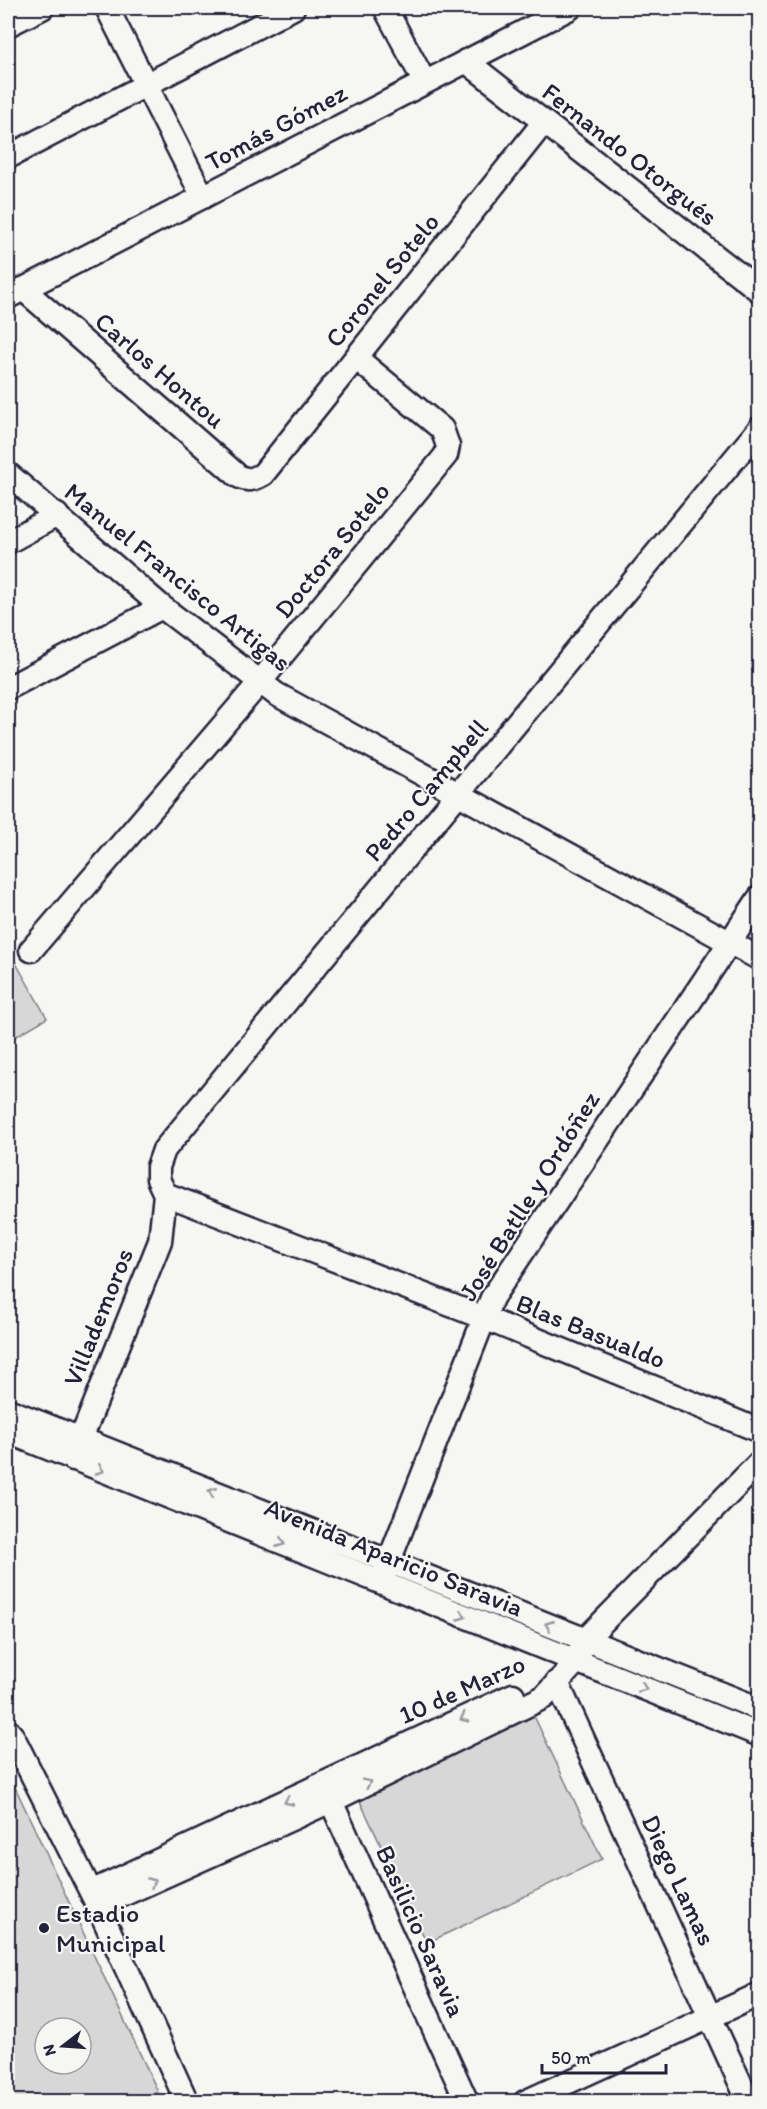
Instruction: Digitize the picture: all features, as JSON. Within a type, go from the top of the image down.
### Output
[{"type":"street","points":[[8,26],[42,8]]},
{"type":"street","points":[[107,8],[203,197]]},
{"type":"street","points":[[8,157],[293,8]]},
{"type":"street","points":[[385,8],[424,81]]},
{"type":"street","name":"Tomás Gómez","points":[[15,293],[570,8]]},
{"type":"street","name":"Fernando Otorgués","points":[[466,61],[759,291]]},
{"type":"street","name":"Coronel Sotelo","points":[[263,474],[544,123]]},
{"type":"street","name":"Carlos Hontou","points":[[15,293],[238,476],[247,480],[263,474]]},
{"type":"street","name":"Doctora Sotelo","points":[[31,950],[260,682],[446,455],[448,446],[441,429],[356,358]]},
{"type":"street","name":"Pedro Campbell","points":[[165,1194],[158,1179],[158,1167],[164,1150],[459,796],[759,428]]},
{"type":"street","name":"Manuel Francisco Artigas","points":[[8,474],[162,607],[276,694],[759,959]]},
{"type":"street","points":[[8,542],[57,515]]},
{"type":"street","points":[[8,688],[162,607]]},
{"type":"street","name":"José Batlle y Ordóñez","points":[[381,1583],[492,1299],[759,897]]},
{"type":"street","name":"Blas Basualdo","points":[[165,1194],[484,1318],[759,1431]]},
{"type":"street","name":"Villademoros","points":[[76,1450],[160,1241],[165,1194]]},
{"type":"street","name":"Avenida Aparicio Saravia","points":[[8,1410],[76,1450],[381,1583],[759,1735]]},
{"type":"street","name":"Avenida Aparicio Saravia","points":[[8,1432],[76,1450],[388,1561],[759,1709]]},
{"type":"street","points":[[557,1682],[576,1662],[585,1640],[759,1462]]},
{"type":"street","name":"10 de Marzo","points":[[95,1899],[327,1792],[539,1683],[557,1682]]},
{"type":"street","name":"Diego Lamas","points":[[557,1682],[748,2102]]},
{"type":"street","points":[[8,1731],[95,1899],[187,2102]]},
{"type":"street","name":"Basilicio Saravia","points":[[327,1792],[467,2102]]},
{"type":"street","points":[[525,2102],[759,1994]]},
{"type":"shaded area","points":[[8,949],[47,1018],[8,1041]]},
{"type":"shaded area","points":[[534,1716],[602,1859],[427,1943],[359,1799]]},
{"type":"shaded area","name":"Estadio Municipal","points":[[8,1772],[158,2092],[139,2101],[8,2101]]},
{"type":"place","name":"Estadio Municipal","points":[[44,1928]]}]
